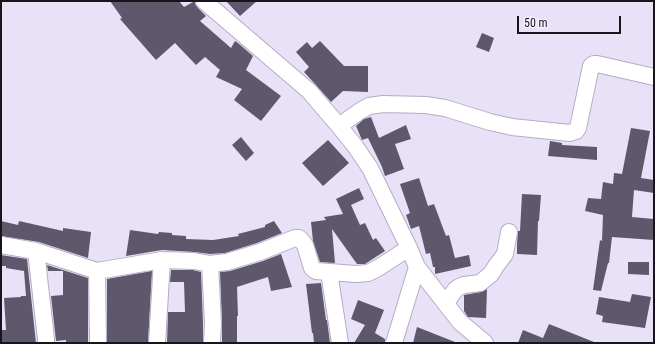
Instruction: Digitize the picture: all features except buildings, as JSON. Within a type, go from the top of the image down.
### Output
[{"type":"street","points":[[204,1],[309,91],[339,126],[370,168],[417,267],[460,322],[485,343]]},
{"type":"street","points":[[339,126],[369,106],[390,104],[445,108],[497,124],[570,133],[576,131],[578,128],[591,66],[598,64],[654,77]]},
{"type":"street","points":[[446,303],[455,290],[459,287],[480,283],[491,274],[505,254],[509,232]]},
{"type":"street","points":[[1,245],[36,251],[97,271],[162,260],[194,261],[210,264],[227,262],[298,238],[305,245],[312,268],[316,271],[356,274],[368,273],[409,248]]},
{"type":"street","points":[[36,251],[50,342]]},
{"type":"street","points":[[157,343],[162,260]]},
{"type":"street","points":[[210,264],[213,323],[212,343]]},
{"type":"street","points":[[394,343],[417,267]]},
{"type":"street","points":[[97,271],[98,343]]},
{"type":"street","points":[[329,272],[340,343]]}]
